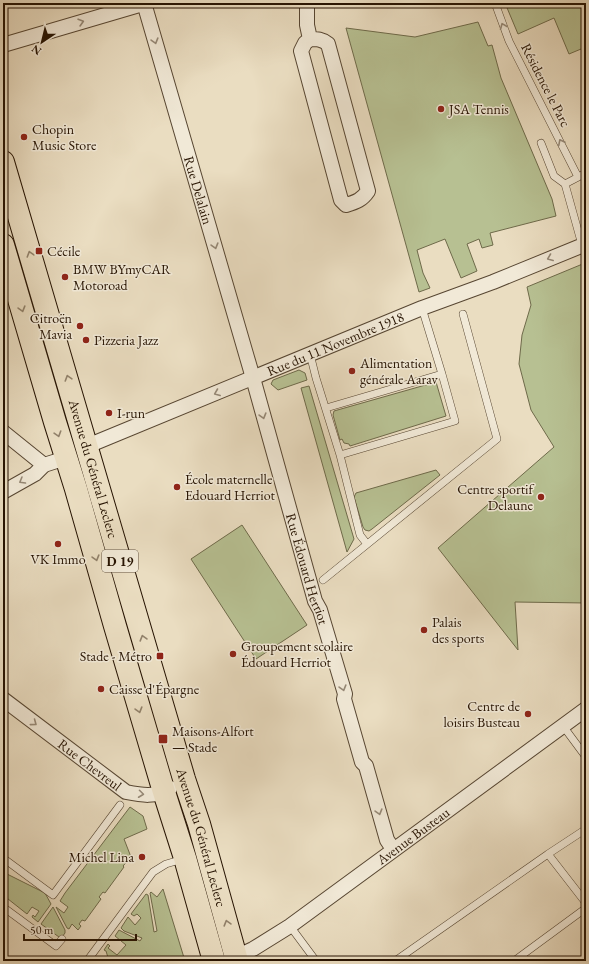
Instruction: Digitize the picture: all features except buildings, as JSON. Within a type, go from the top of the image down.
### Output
[{"type":"main road","name":"Avenue du Général Leclerc","points":[[3,162],[184,779],[199,824],[237,959]]},
{"type":"main road","name":"Avenue du Général Leclerc","points":[[3,245],[76,489],[112,618],[185,858],[211,959]]},
{"type":"main road","points":[[66,458],[87,447]]},
{"type":"main road","points":[[211,959],[237,959]]},
{"type":"street","points":[[3,45],[145,3]]},
{"type":"street","name":"Rue Delalain","points":[[145,3],[253,378]]},
{"type":"street","points":[[307,3],[307,25],[310,39]]},
{"type":"street","points":[[310,39],[318,39],[328,44],[368,191],[359,201],[346,205],[341,200],[301,51],[305,43],[310,39]]},
{"type":"street","name":"Rue du 11 Novembre 1918","points":[[87,447],[422,308],[493,282],[584,244]]},
{"type":"street","name":"Rue Édouard Herriot","points":[[253,378],[315,601],[320,610],[345,694],[344,700],[362,762],[366,766],[387,840],[393,849]]},
{"type":"street","points":[[3,432],[44,465]]},
{"type":"street","points":[[3,492],[35,474],[44,465],[66,458]]},
{"type":"street","name":"Rue Chevreul","points":[[3,699],[126,792],[143,796],[164,792],[184,779]]},
{"type":"street","name":"Avenue Busteau","points":[[237,959],[290,926],[393,849],[586,709]]},
{"type":"lane","name":"Résidence le Parc","points":[[495,3],[510,41],[578,177]]},
{"type":"lane","points":[[541,142],[554,176],[565,184],[574,218],[584,244]]},
{"type":"lane","points":[[565,184],[586,173]]},
{"type":"lane","points":[[340,455],[455,422],[422,308]]},
{"type":"lane","points":[[323,580],[497,439],[463,314]]},
{"type":"lane","points":[[310,354],[340,455],[360,535],[366,544]]},
{"type":"lane","points":[[326,408],[442,374]]},
{"type":"lane","points":[[563,726],[586,756]]},
{"type":"lane","points":[[3,858],[53,895],[120,805]]},
{"type":"lane","points":[[395,961],[586,829]]},
{"type":"lane","points":[[548,854],[586,903]]},
{"type":"lane","points":[[87,961],[153,872],[166,864],[185,858]]},
{"type":"lane","points":[[3,907],[56,946],[62,939]]},
{"type":"lane","points":[[514,961],[586,908]]},
{"type":"lane","points":[[290,926],[316,961]]},
{"type":"green space","points":[[505,3],[586,3],[586,61],[581,49],[569,54],[554,18],[518,34]]},
{"type":"green space","name":"JSA Tennis","points":[[478,22],[488,46],[492,45],[501,78],[552,199],[556,216],[490,233],[493,245],[482,248],[479,239],[467,244],[477,271],[461,278],[445,239],[417,250],[423,273],[430,288],[419,292],[346,28],[415,37]]},
{"type":"green space","name":"Centre sportif Delaune","points":[[585,263],[586,603],[515,602],[518,650],[438,548],[554,447],[531,410],[519,364],[522,335],[531,305],[527,287]]},
{"type":"green space","points":[[299,370],[305,373],[307,380],[278,390],[271,384],[273,380]]},
{"type":"green space","points":[[436,382],[446,416],[350,446],[349,444],[344,443],[342,439],[340,440],[333,415],[334,411]]},
{"type":"green space","points":[[309,386],[354,539],[347,552],[301,388]]},
{"type":"green space","points":[[436,470],[440,475],[372,529],[369,531],[365,530],[354,497],[356,493]]},
{"type":"green space","points":[[242,525],[307,625],[256,659],[191,559]]},
{"type":"green space","points":[[130,807],[143,816],[147,829],[124,839],[131,857],[123,866],[124,867],[105,893],[103,892],[99,897],[101,899],[85,921],[82,920],[79,924],[81,926],[78,930],[72,924],[69,929],[67,928],[56,907],[64,913],[68,907],[60,901]]},
{"type":"green space","points":[[3,872],[45,893],[51,904],[38,922],[32,917],[33,915],[35,917],[39,911],[32,907],[27,914],[3,895]]},
{"type":"green space","points":[[163,889],[185,961],[109,961],[106,951],[104,950],[108,944],[110,946],[108,948],[117,955],[126,945],[115,936],[119,930],[140,941],[142,938],[124,931],[121,928],[128,917],[135,925],[141,918],[137,914],[134,916],[131,914],[146,894],[148,895],[154,932],[157,931],[150,893],[151,892],[157,897]]},
{"type":"green space","points":[[53,907],[65,930],[62,937],[59,937],[41,924]]},
{"type":"place","name":"JSA Tennis","points":[[441,109]]},
{"type":"place","name":"Chopin Music Store","points":[[24,137]]},
{"type":"place","name":"Cécile","points":[[39,251]]},
{"type":"place","name":"BMW BYmyCAR Motoroad","points":[[65,277]]},
{"type":"place","name":"Citroën Mavia","points":[[80,326]]},
{"type":"place","name":"Pizzeria Jazz","points":[[86,340]]},
{"type":"place","name":"Alimentation générale Aarav","points":[[352,371]]},
{"type":"place","name":"I-run","points":[[109,413]]},
{"type":"place","name":"École maternelle Edouard Herriot","points":[[177,487]]},
{"type":"place","name":"Centre sportif Delaune","points":[[541,497]]},
{"type":"place","name":"VK Immo","points":[[58,544]]},
{"type":"place","name":"Palais des sports","points":[[424,630]]},
{"type":"place","name":"Groupement scolaire Édouard Herriot","points":[[233,654]]},
{"type":"place","name":"Stade - Métro","points":[[160,656]]},
{"type":"place","name":"Caisse d'Épargne","points":[[101,689]]},
{"type":"place","name":"Centre de loisirs Busteau","points":[[528,714]]},
{"type":"place","name":"Maisons-Alfort — Stade","points":[[163,739]]},
{"type":"place","name":"Michel Lina","points":[[142,857]]}]
